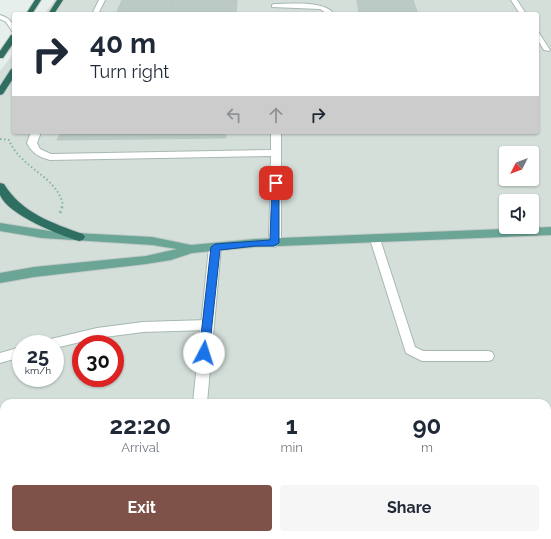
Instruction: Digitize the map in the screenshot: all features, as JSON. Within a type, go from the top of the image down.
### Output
[{"type":"highway","points":[[30,12],[38,0]]},
{"type":"highway","points":[[52,12],[60,0]]},
{"type":"highway","points":[[0,56],[12,40]]},
{"type":"highway","points":[[0,92],[12,74]]},
{"type":"highway","points":[[0,186],[6,196],[23,211],[79,237]]},
{"type":"main road","points":[[0,227],[79,237],[156,240],[173,243],[191,249]]},
{"type":"main road","points":[[0,278],[34,272],[146,260],[171,256],[191,249],[255,243],[551,231]]},
{"type":"street","points":[[96,12],[102,0]]},
{"type":"street","points":[[274,3],[321,8],[330,12]]},
{"type":"street","points":[[35,134],[32,143],[33,147],[37,152],[50,157],[276,152]]},
{"type":"street","points":[[274,243],[276,134]]},
{"type":"street","points":[[200,399],[215,247]]},
{"type":"lane","points":[[514,0],[521,12]]},
{"type":"lane","points":[[0,16],[8,21],[12,27]]},
{"type":"lane","points":[[539,37],[549,50]]},
{"type":"lane","points":[[375,239],[410,350],[422,356],[488,356]]},
{"type":"lane","points":[[64,341],[97,333],[143,327],[207,324]]},
{"type":"lane","points":[[0,358],[12,355]]},
{"type":"path","points":[[0,139],[9,140],[12,149],[26,166],[52,185],[63,204],[55,227]]},
{"type":"shaded area","points":[[55,0],[551,0],[551,399],[0,399],[0,71],[12,56],[12,134],[539,134],[539,12],[46,12]]},
{"type":"building","points":[[122,0],[173,0],[170,12],[117,12]]},
{"type":"building","points":[[173,0],[237,0],[236,12],[170,12]]},
{"type":"building","points":[[357,0],[413,0],[417,12],[359,12]]},
{"type":"building","points":[[60,134],[225,134],[226,138],[57,140]]},
{"type":"route","points":[[204,353],[215,247],[255,243],[274,243],[276,183]]}]
